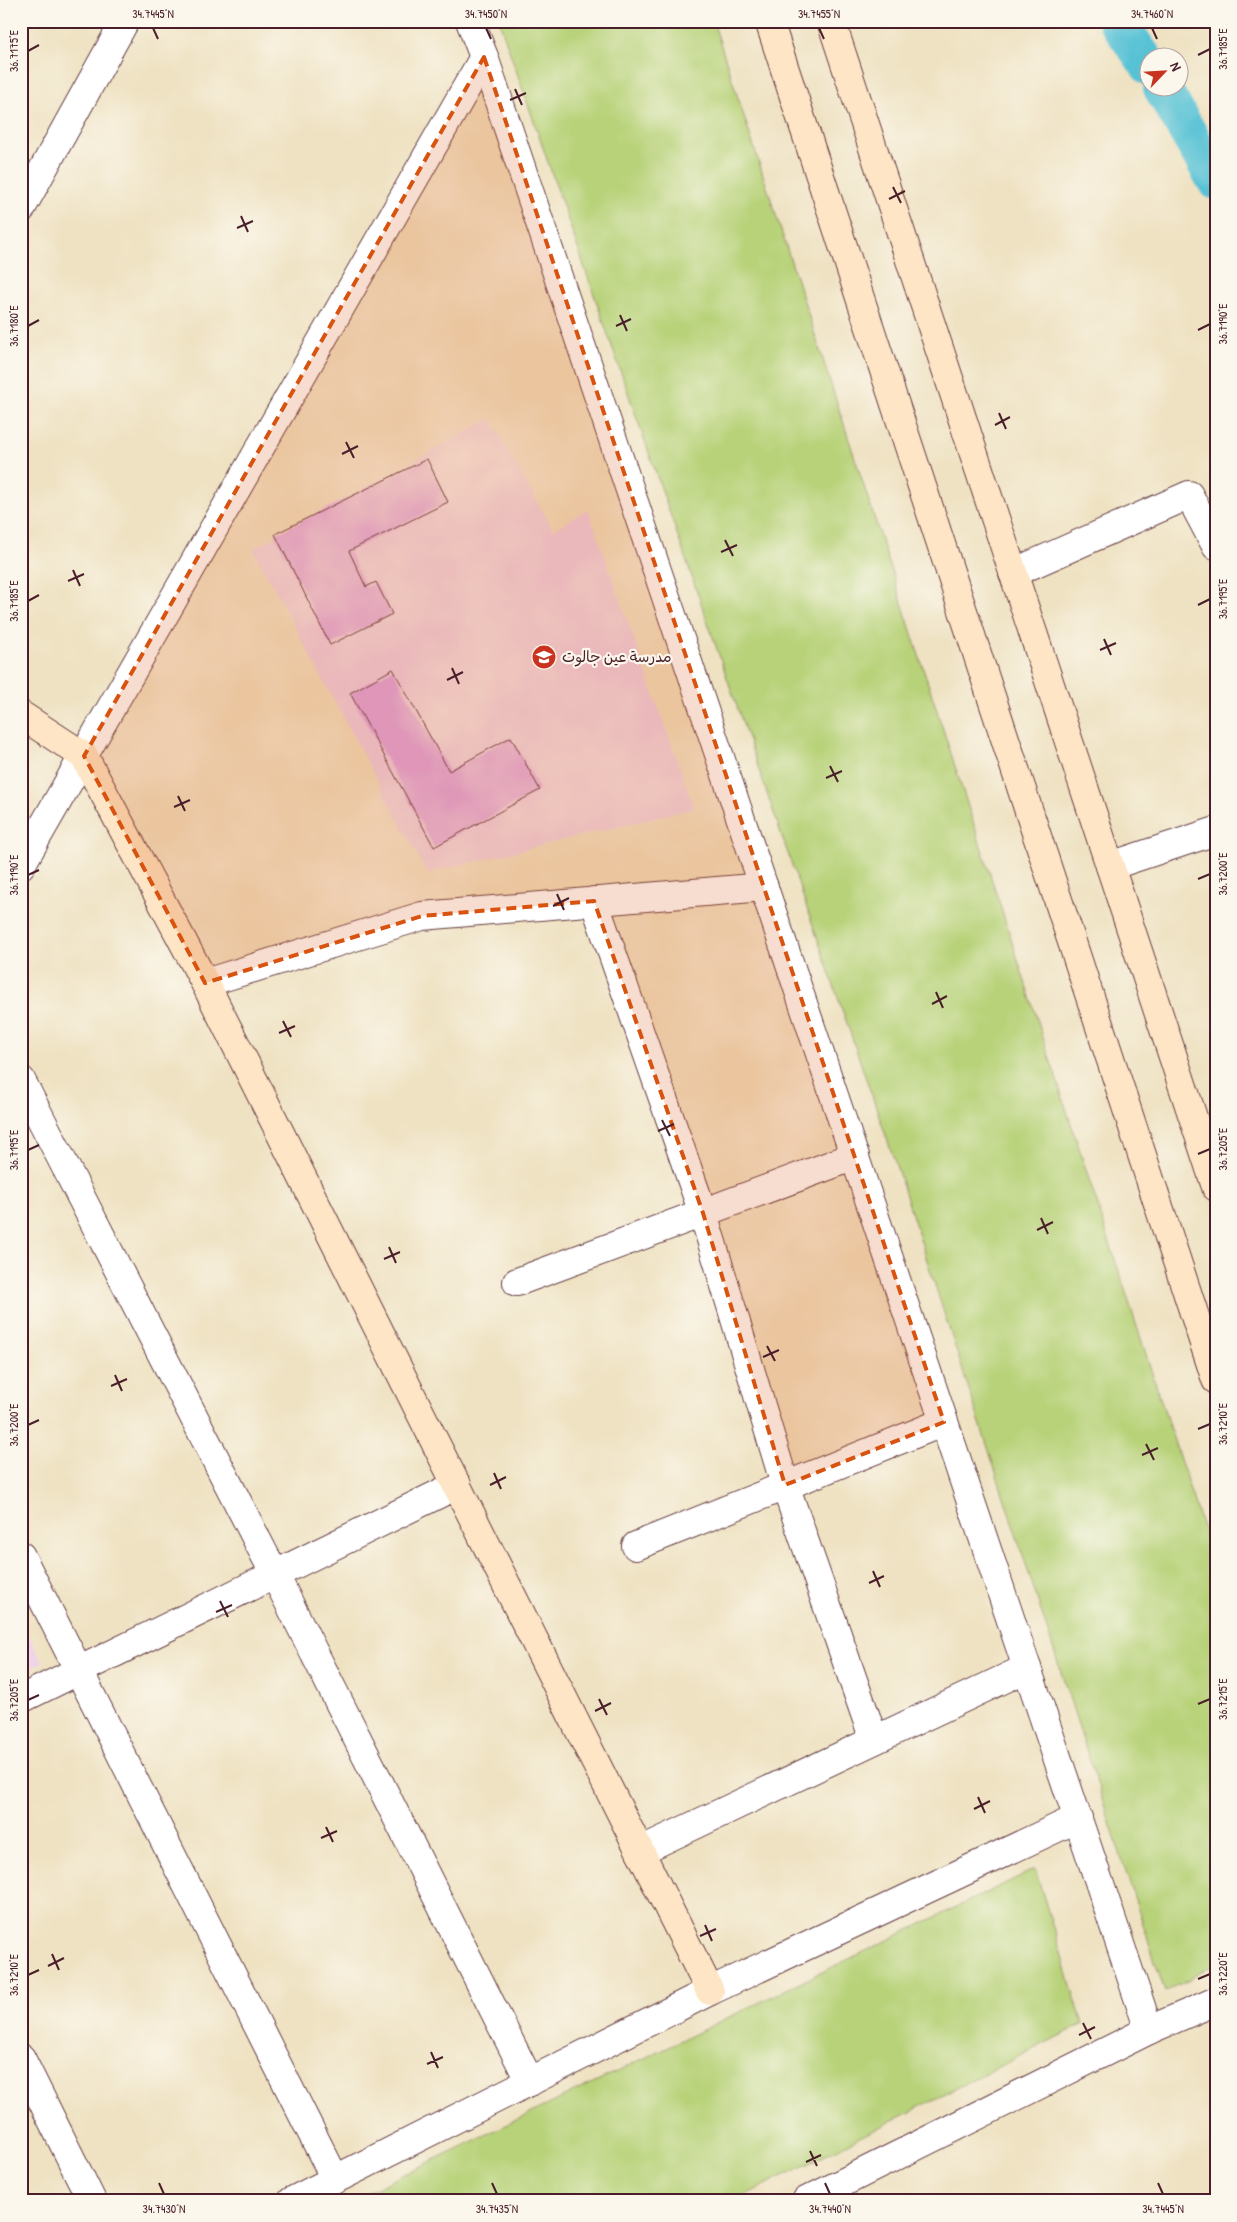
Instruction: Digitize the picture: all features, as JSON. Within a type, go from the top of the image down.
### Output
[{"type":"main road","points":[[769,21],[1216,1380]]},
{"type":"main road","points":[[831,21],[1216,1187]]},
{"type":"main road","points":[[21,715],[84,756],[204,983],[710,1991]]},
{"type":"street","points":[[21,209],[125,21]]},
{"type":"street","points":[[470,21],[484,57],[1150,2030]]},
{"type":"street","points":[[21,865],[484,57]]},
{"type":"street","points":[[1013,572],[1189,496],[1216,546]]},
{"type":"street","points":[[1110,866],[1216,831]]},
{"type":"street","points":[[204,983],[422,916],[764,887]]},
{"type":"street","points":[[594,902],[703,1213],[785,1485],[874,1740]]},
{"type":"street","points":[[21,1080],[275,1574],[530,2082]]},
{"type":"street","points":[[517,1282],[855,1156]]},
{"type":"street","points":[[636,1546],[944,1422]]},
{"type":"street","points":[[21,1699],[457,1485]]},
{"type":"street","points":[[21,1556],[335,2179]]},
{"type":"street","points":[[640,1851],[1027,1668]]},
{"type":"street","points":[[292,2201],[710,1991],[1078,1818]]},
{"type":"street","points":[[806,2201],[1150,2030],[1216,2001]]},
{"type":"street","points":[[21,2058],[92,2201]]},
{"type":"highlighted area","points":[[484,57],[556,270],[944,1422],[785,1485],[703,1213],[594,901],[422,916],[205,983],[84,756]]},
{"type":"shaded area","points":[[490,419],[553,530],[588,509],[694,808],[427,873],[253,549]]},
{"type":"shaded area","points":[[21,1620],[43,1662],[21,1673]]},
{"type":"green space","points":[[499,21],[713,21],[1216,1570],[1216,1964],[1165,1992],[894,1159]]},
{"type":"green space","points":[[1035,1869],[1083,2024],[734,2201],[349,2201]]},
{"type":"building","points":[[427,459],[448,502],[349,551],[366,587],[376,582],[392,614],[330,645],[275,534]]},
{"type":"building","points":[[393,669],[449,771],[511,737],[540,790],[434,847],[350,693]]},
{"type":"waterway","points":[[1117,21],[1140,53]]},
{"type":"waterway","points":[[1168,98],[1216,181]]},
{"type":"place","name":"مدرسة عين جالوت","points":[[544,657]]}]
